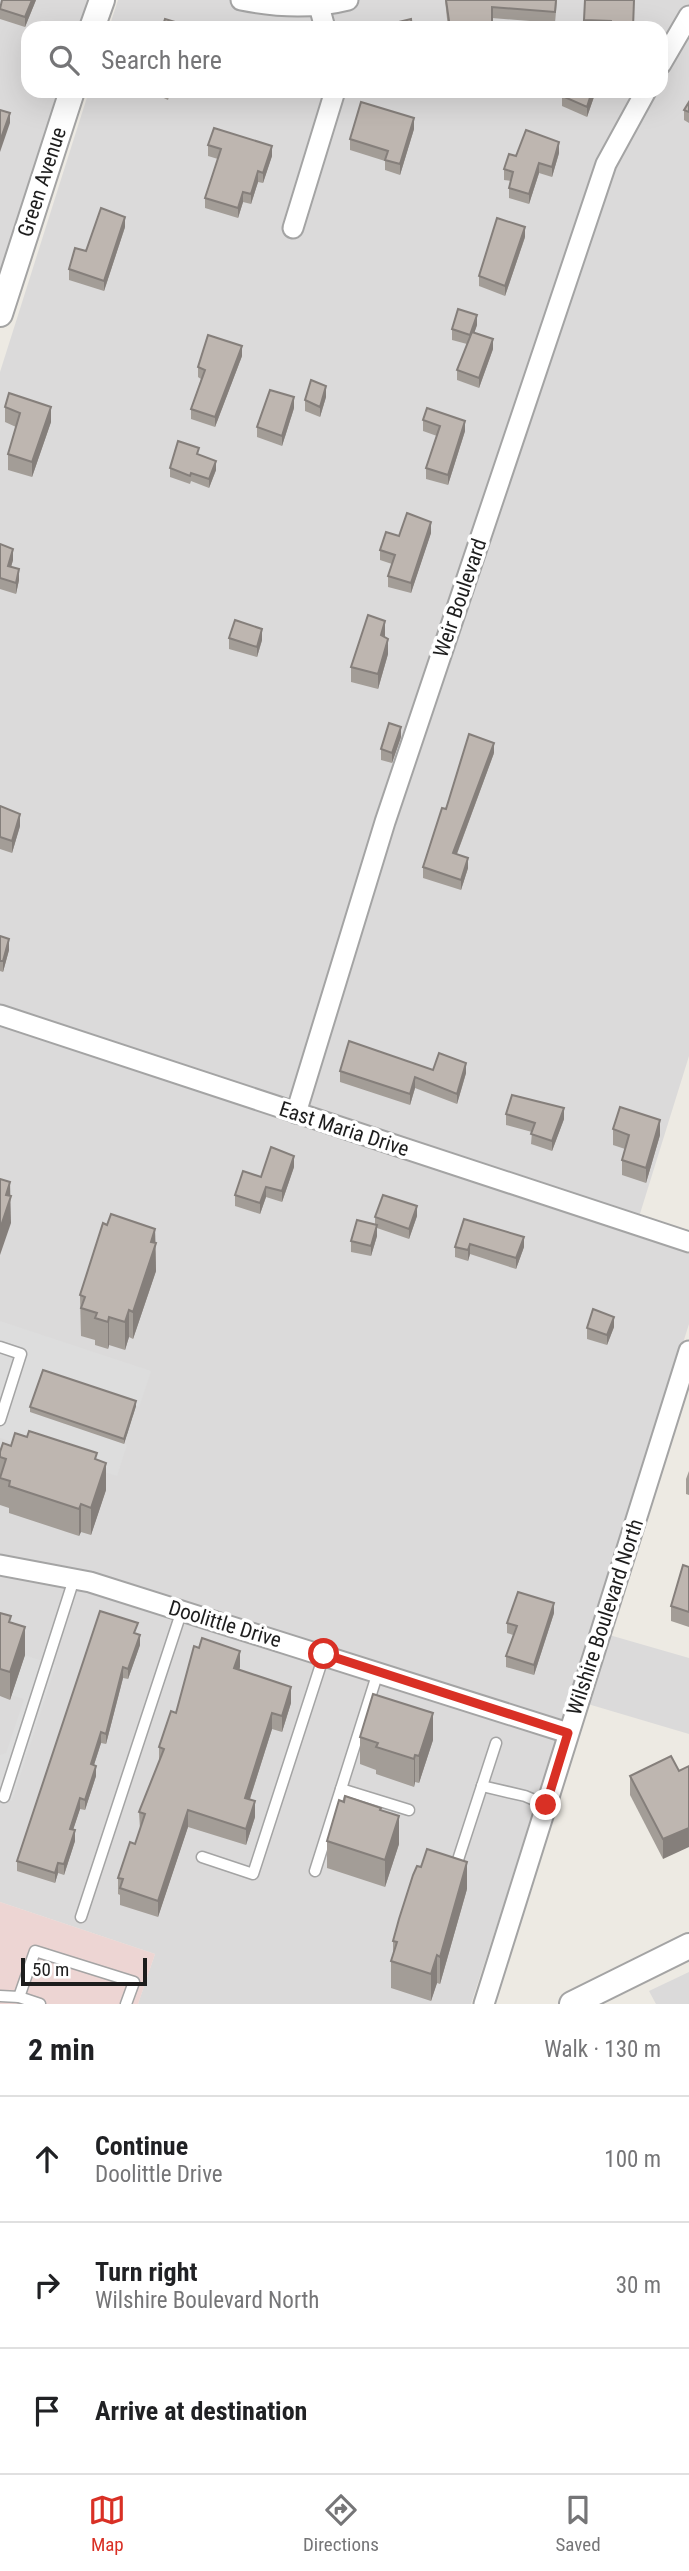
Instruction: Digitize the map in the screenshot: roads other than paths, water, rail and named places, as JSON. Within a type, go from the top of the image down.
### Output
[{"type":"street","points":[[94,21],[102,0]]},
{"type":"street","points":[[241,0],[282,6],[319,6],[348,0]]},
{"type":"street","points":[[319,6],[323,21]]},
{"type":"street","points":[[668,52],[689,16]]},
{"type":"street","name":"Green Avenue","points":[[0,314],[70,98]]},
{"type":"street","points":[[293,228],[333,98]]},
{"type":"street","name":"Weir Boulevard","points":[[296,1113],[384,822],[606,164],[642,98]]},
{"type":"street","name":"East Maria Drive","points":[[0,1015],[689,1242]]},
{"type":"street","name":"Wilshire Boulevard North","points":[[484,2004],[689,1351]]},
{"type":"street","name":"Doolittle Drive","points":[[0,1565],[74,1579],[182,1610],[568,1733]]},
{"type":"street","points":[[572,2004],[689,1946]]},
{"type":"lane","points":[[0,1347],[21,1354],[0,1420]]},
{"type":"lane","points":[[4,1797],[74,1579]]},
{"type":"lane","points":[[81,1917],[182,1610]]},
{"type":"lane","points":[[202,1857],[253,1874],[324,1654]]},
{"type":"lane","points":[[315,1871],[379,1672]]},
{"type":"lane","points":[[453,1877],[496,1743]]},
{"type":"lane","points":[[482,1786],[525,1796],[546,1805]]},
{"type":"lane","points":[[341,1789],[409,1810]]},
{"type":"lane","points":[[19,1997],[36,1951],[134,1982],[126,2004]]},
{"type":"lane","points":[[0,1996],[19,1997],[40,2004]]}]
